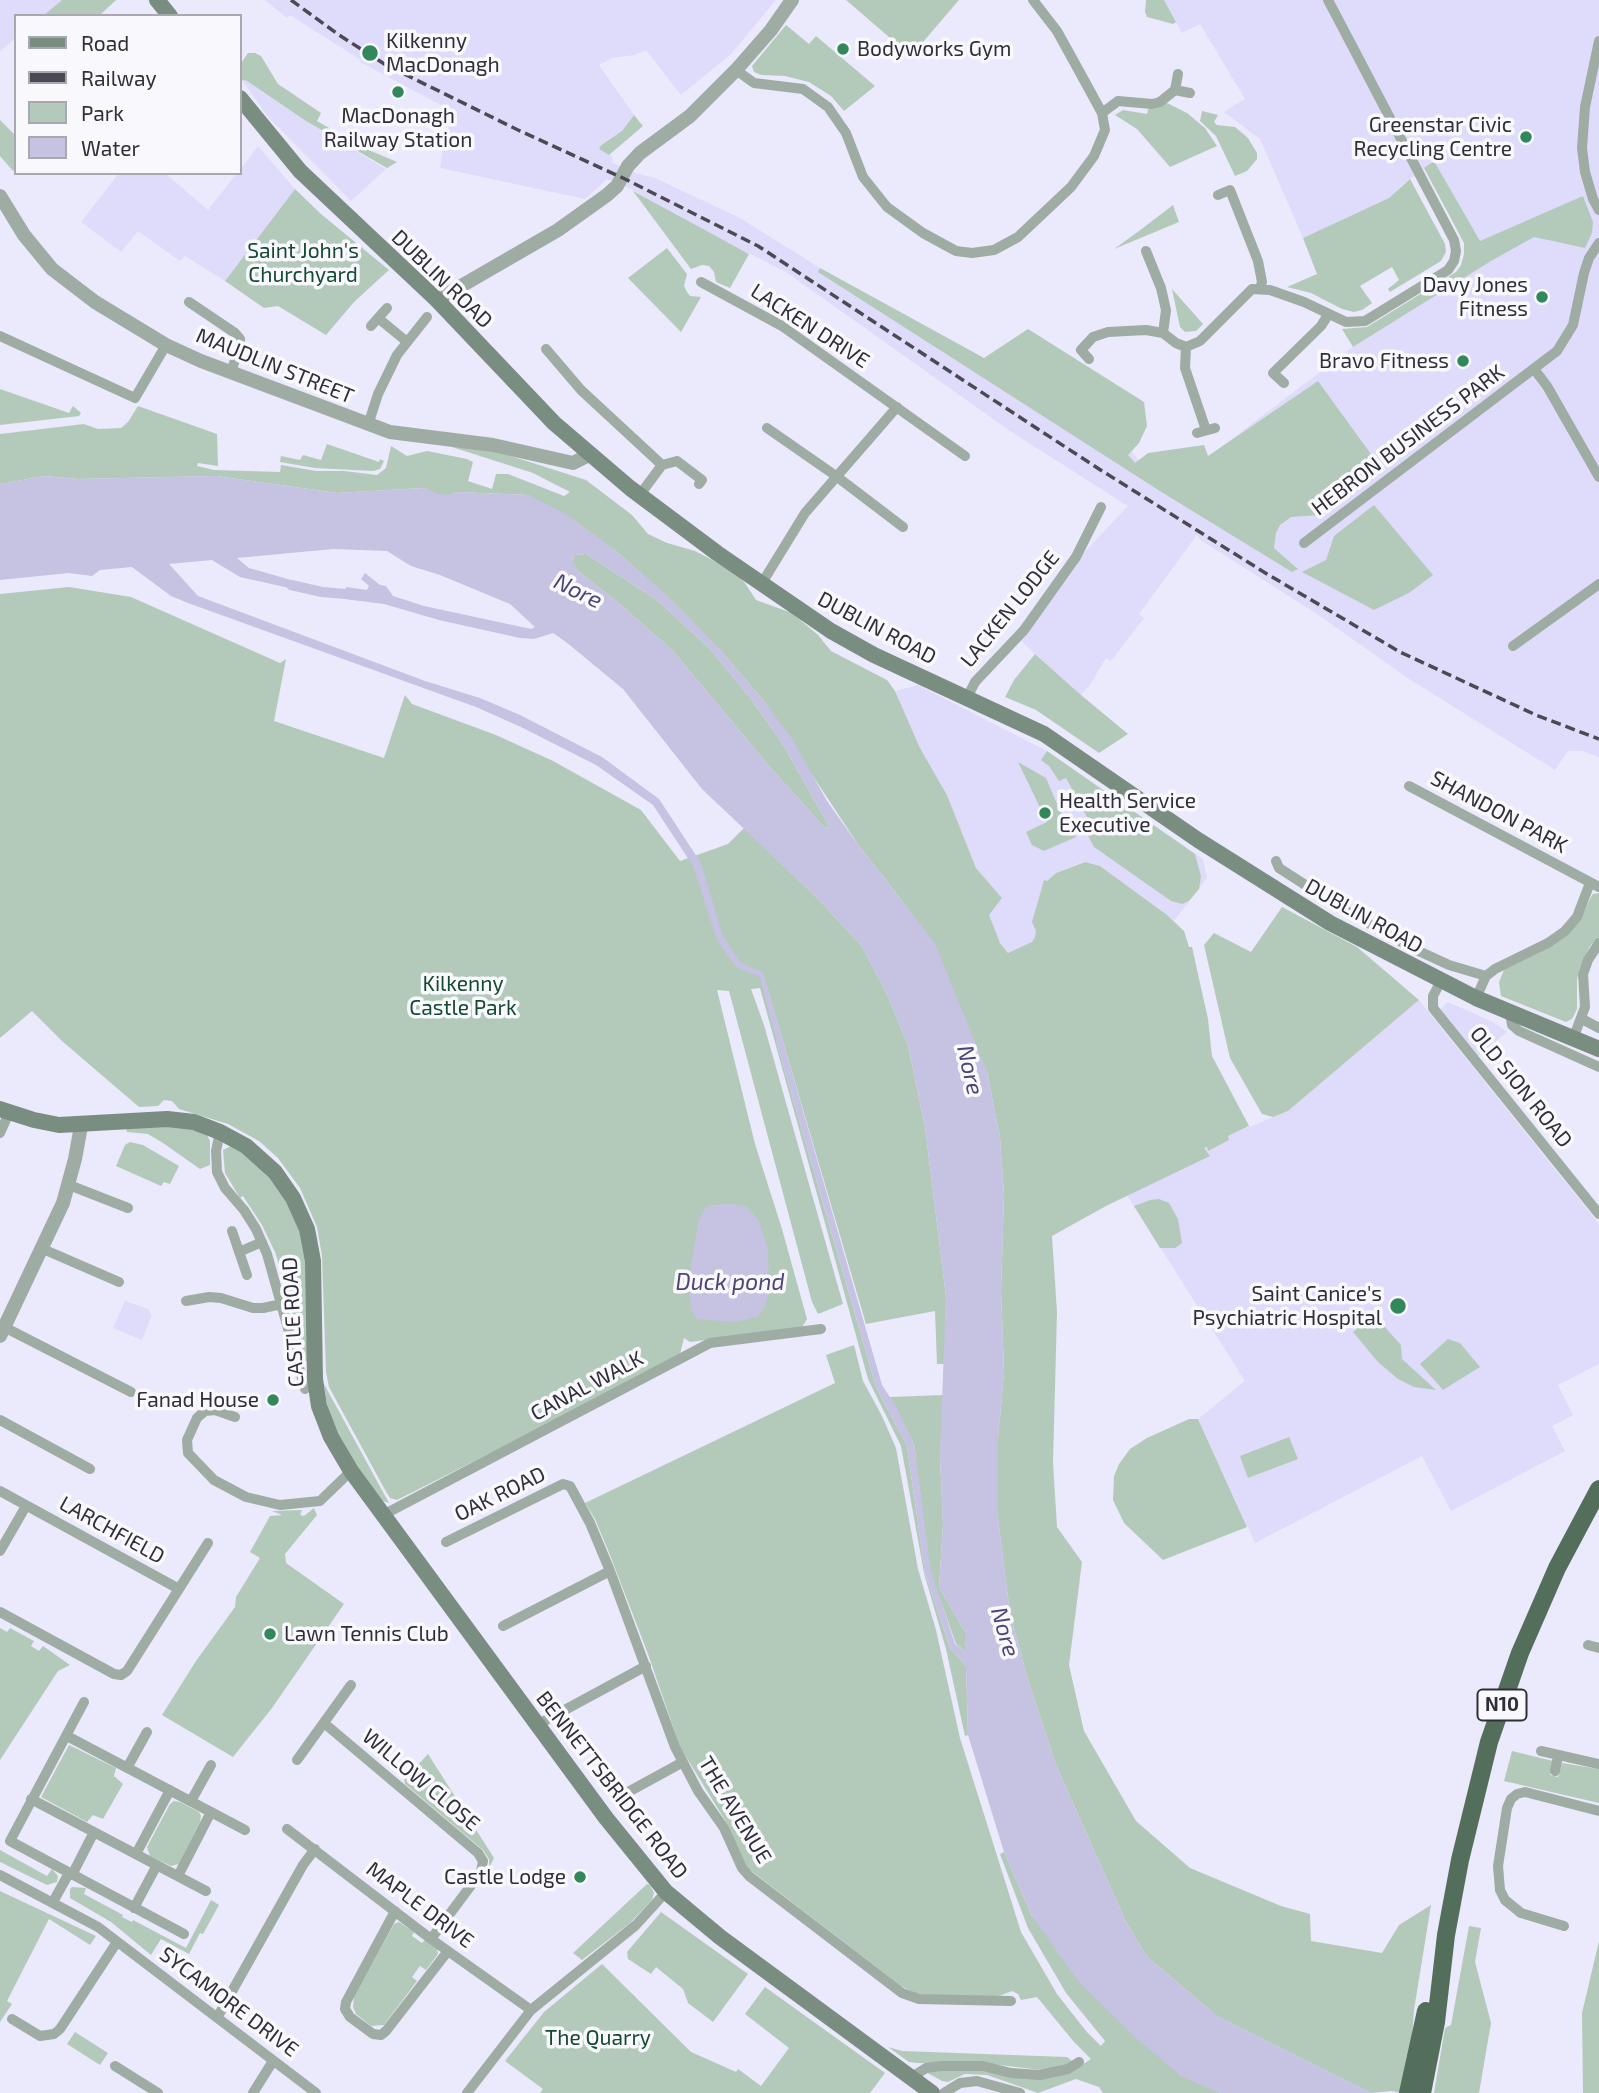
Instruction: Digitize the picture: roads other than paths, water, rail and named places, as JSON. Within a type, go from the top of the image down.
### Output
[{"type":"highway","name":"N10","points":[[1422,2093],[1430,2021],[1429,1992],[1446,1935],[1460,1860],[1489,1742],[1520,1653],[1558,1568],[1599,1489]]},
{"type":"highway","name":"N10","points":[[1408,2093],[1430,2021]]},
{"type":"main road","points":[[156,0],[168,14]]},
{"type":"main road","name":"DUBLIN ROAD","points":[[242,100],[300,171],[437,300],[554,423],[639,496],[762,583],[850,642],[1044,734],[1198,840],[1330,923],[1476,998],[1599,1049]]},
{"type":"main road","name":"CASTLE ROAD","points":[[4,1111],[59,1125],[81,1126],[167,1119],[194,1122],[246,1146],[275,1172],[293,1198],[307,1229],[313,1261],[315,1379],[320,1406],[331,1437],[351,1471]]},
{"type":"main road","name":"BENNETTSBRIDGE ROAD","points":[[351,1471],[537,1726],[666,1892],[720,1937],[932,2093]]},
{"type":"street","points":[[437,300],[558,230],[607,195],[617,186],[628,166],[640,153],[690,116],[736,70],[771,30],[792,0]]},
{"type":"street","points":[[736,70],[754,83],[803,89],[816,96],[838,119],[863,177],[887,207],[923,233],[956,251],[972,253],[994,250],[1018,237],[1070,187],[1101,142],[1105,130],[1102,113],[1057,31],[1033,0]]},
{"type":"street","points":[[1089,359],[1081,350],[1093,337],[1108,332],[1127,329],[1163,333],[1176,344],[1186,347],[1200,341],[1252,289],[1260,288],[1313,306],[1346,322],[1365,321],[1448,270],[1454,261],[1457,251],[1454,240],[1328,0]]},
{"type":"street","points":[[1599,41],[1585,107],[1582,148],[1587,178],[1599,210]]},
{"type":"street","points":[[1102,113],[1118,101],[1152,104],[1166,98],[1175,90],[1178,74]]},
{"type":"street","points":[[1175,90],[1190,93]]},
{"type":"street","points":[[1218,195],[1230,190],[1258,261],[1262,282],[1260,288]]},
{"type":"street","name":"MAUDLIN STREET","points":[[0,196],[24,235],[52,269],[95,302],[166,345],[201,361],[390,432],[474,442],[572,463],[589,455]]},
{"type":"street","name":"HEBRON BUSINESS PARK","points":[[1304,543],[1557,351],[1573,325],[1584,273],[1589,258],[1599,243]]},
{"type":"street","points":[[1146,251],[1161,288],[1166,310],[1163,333]]},
{"type":"street","name":"LACKEN DRIVE","points":[[701,282],[782,326],[965,456]]},
{"type":"street","points":[[189,302],[236,333],[240,339],[231,371]]},
{"type":"street","points":[[387,308],[375,322],[407,341]]},
{"type":"street","points":[[1284,383],[1273,373],[1321,326],[1328,314]]},
{"type":"street","points":[[368,425],[378,394],[397,355],[426,317]]},
{"type":"street","points":[[0,336],[135,398],[166,345]]},
{"type":"street","points":[[1186,347],[1185,368],[1206,430]]},
{"type":"street","points":[[546,349],[581,390],[662,465]]},
{"type":"street","name":"HEBRON BUSINESS PARK","points":[[1534,369],[1547,386],[1599,477]]},
{"type":"street","points":[[762,583],[805,513],[897,407]]},
{"type":"street","points":[[767,428],[903,527]]},
{"type":"street","points":[[639,496],[662,465],[677,461],[702,480],[699,484]]},
{"type":"street","name":"LACKEN LODGE","points":[[967,698],[975,682],[1024,630],[1076,557],[1101,508]]},
{"type":"street","points":[[1513,646],[1599,584]]},
{"type":"street","name":"SHANDON PARK","points":[[1409,786],[1595,885],[1577,917],[1565,930],[1548,943],[1486,975]]},
{"type":"street","points":[[1276,861],[1279,868],[1338,906],[1410,947],[1449,965],[1486,975],[1476,998]]},
{"type":"street","points":[[1573,1039],[1585,1007],[1583,974],[1599,943]]},
{"type":"street","name":"OLD SION ROAD","points":[[1441,981],[1433,996],[1433,1008],[1599,1214]]},
{"type":"street","points":[[1510,1013],[1512,1025],[1519,1031],[1599,1067]]},
{"type":"street","points":[[1582,1019],[1599,1028]]},
{"type":"street","points":[[0,1133],[4,1111]]},
{"type":"street","points":[[81,1126],[69,1185],[43,1249],[2,1331],[131,1391]]},
{"type":"street","points":[[220,1132],[216,1151],[217,1172],[225,1188],[244,1210],[262,1242],[305,1389]]},
{"type":"street","points":[[69,1185],[128,1208]]},
{"type":"street","points":[[232,1231],[247,1275]]},
{"type":"street","points":[[239,1252],[262,1242]]},
{"type":"street","points":[[43,1249],[120,1282]]},
{"type":"street","points":[[186,1301],[221,1298],[253,1308],[282,1304]]},
{"type":"street","name":"CANAL WALK","points":[[383,1515],[710,1343],[821,1329]]},
{"type":"street","points":[[234,1417],[215,1409],[205,1410],[197,1418],[187,1440],[188,1452],[214,1480],[246,1497],[280,1505],[320,1501],[351,1471]]},
{"type":"street","points":[[0,1420],[90,1468]]},
{"type":"street","name":"OAK ROAD","points":[[446,1542],[563,1485],[570,1486]]},
{"type":"street","name":"THE AVENUE","points":[[570,1486],[590,1523],[610,1571],[675,1747],[698,1791],[724,1828],[742,1868],[902,1993],[919,1999],[1011,2001]]},
{"type":"street","name":"LARCHFIELD","points":[[0,1491],[178,1589]]},
{"type":"street","name":"LARCHFIELD","points":[[0,1551],[26,1506]]},
{"type":"street","name":"LARCHFIELD","points":[[0,1612],[114,1674],[121,1675],[127,1671],[208,1543]]},
{"type":"street","points":[[503,1626],[610,1571]]},
{"type":"street","points":[[537,1726],[646,1666]]},
{"type":"street","points":[[297,1760],[351,1685]]},
{"type":"street","points":[[84,1702],[10,1841],[184,1934]]},
{"type":"street","name":"WILLOW CLOSE","points":[[324,1723],[478,1853],[483,1861],[481,1872],[431,1939]]},
{"type":"street","points":[[127,1768],[147,1732]]},
{"type":"street","points":[[67,1736],[245,1830]]},
{"type":"street","points":[[1541,1751],[1599,1763]]},
{"type":"street","points":[[1555,1771],[1558,1756]]},
{"type":"street","points":[[619,1797],[683,1762]]},
{"type":"street","points":[[191,1801],[211,1765]]},
{"type":"street","points":[[136,1854],[170,1790]]},
{"type":"street","points":[[1564,1926],[1512,1908],[1500,1890],[1498,1866],[1507,1808],[1517,1794],[1525,1792],[1599,1811]]},
{"type":"street","points":[[32,1799],[206,1891]]},
{"type":"street","points":[[177,1876],[211,1812]]},
{"type":"street","name":"MAPLE DRIVE","points":[[287,1829],[431,1939],[531,2010]]},
{"type":"street","points":[[53,1902],[94,1832]]},
{"type":"street","points":[[217,2018],[303,1865],[315,1849]]},
{"type":"street","points":[[134,1908],[157,1865]]},
{"type":"street","points":[[0,1875],[98,1927],[117,1942],[60,2029],[54,2034],[40,2036],[12,2019]]},
{"type":"street","points":[[467,2093],[531,2010],[636,1925],[666,1892]]},
{"type":"street","points":[[395,1911],[346,2002],[345,2009],[350,2017],[373,2034],[381,2035],[448,1951]]},
{"type":"street","name":"SYCAMORE DRIVE","points":[[117,1942],[316,2093]]},
{"type":"street","points":[[253,2093],[274,2061]]},
{"type":"street","points":[[912,2077],[926,2068],[941,2066],[983,2066],[1011,2073],[1040,2075],[1068,2069],[1079,2062]]},
{"type":"street","points":[[115,2066],[158,2093]]},
{"type":"street","points":[[944,2093],[969,2081],[1020,2093]]},
{"type":"water","name":"Nore","points":[[45,476],[78,479],[216,476],[337,493],[424,488],[449,495],[457,492],[528,495],[566,514],[615,550],[673,601],[763,700],[793,740],[827,801],[935,943],[987,1072],[1000,1138],[1004,1195],[1001,1291],[1004,1373],[998,1438],[998,1518],[1010,1613],[1028,1680],[1056,1765],[1125,1920],[1146,1956],[1217,2016],[1371,2093],[1221,2093],[1181,2076],[1136,2038],[1078,1981],[1032,1916],[1004,1852],[968,1735],[966,1666],[950,1648],[925,1573],[907,1446],[876,1387],[760,977],[736,967],[717,940],[693,866],[653,805],[596,765],[521,727],[476,707],[188,603],[171,596],[132,567],[100,570],[92,576],[69,573],[0,580],[0,484]],"holes":[[[333,549],[387,551],[411,566],[510,604],[535,627],[531,629],[424,606],[393,596],[386,586],[380,585],[365,573],[361,579],[369,586],[367,590],[346,587],[345,599],[384,604],[439,620],[520,638],[534,639],[553,633],[566,642],[623,689],[702,789],[819,900],[861,945],[886,992],[908,1045],[925,1127],[946,1296],[940,1455],[943,1526],[939,1587],[965,1632],[965,1651],[955,1644],[931,1571],[914,1444],[897,1408],[882,1385],[763,972],[741,963],[723,936],[701,863],[659,799],[602,757],[520,715],[198,596],[169,564],[212,560],[240,577],[303,591],[305,584],[249,568],[237,558]],[[586,554],[657,600],[709,648],[752,700],[785,748],[830,828],[824,827],[769,766],[673,651],[579,572],[572,560],[574,555]]]},
{"type":"water","name":"Duck pond","points":[[732,1204],[747,1207],[759,1221],[768,1250],[769,1292],[765,1307],[757,1317],[734,1322],[697,1319],[691,1310],[690,1296],[691,1264],[699,1219],[705,1208]]},
{"type":"waterway","points":[[291,585],[322,592],[358,595]]},
{"type":"railway","points":[[291,0],[386,65],[758,246],[1099,469],[1267,574],[1400,652],[1536,715],[1599,739]]},
{"type":"place","name":"Bodyworks Gym","points":[[843,49]]},
{"type":"place","name":"Kilkenny MacDonagh","points":[[370,53]]},
{"type":"place","name":"MacDonagh Railway Station","points":[[398,92]]},
{"type":"place","name":"Greenstar Civic Recycling Centre","points":[[1526,137]]},
{"type":"place","name":"Davy Jones Fitness","points":[[1542,297]]},
{"type":"place","name":"Bravo Fitness","points":[[1463,361]]},
{"type":"place","name":"Health Service Executive","points":[[1045,813]]},
{"type":"place","name":"Saint Canice's Psychiatric Hospital","points":[[1398,1306]]},
{"type":"place","name":"Fanad House","points":[[273,1400]]},
{"type":"place","name":"Lawn Tennis Club","points":[[270,1634]]},
{"type":"place","name":"Castle Lodge","points":[[580,1877]]},
{"type":"park label","name":"Saint John's Churchyard","points":[[303,263]]},
{"type":"park label","name":"Kilkenny Castle Park","points":[[463,996]]},
{"type":"park label","name":"The Quarry","points":[[598,2038]]}]
